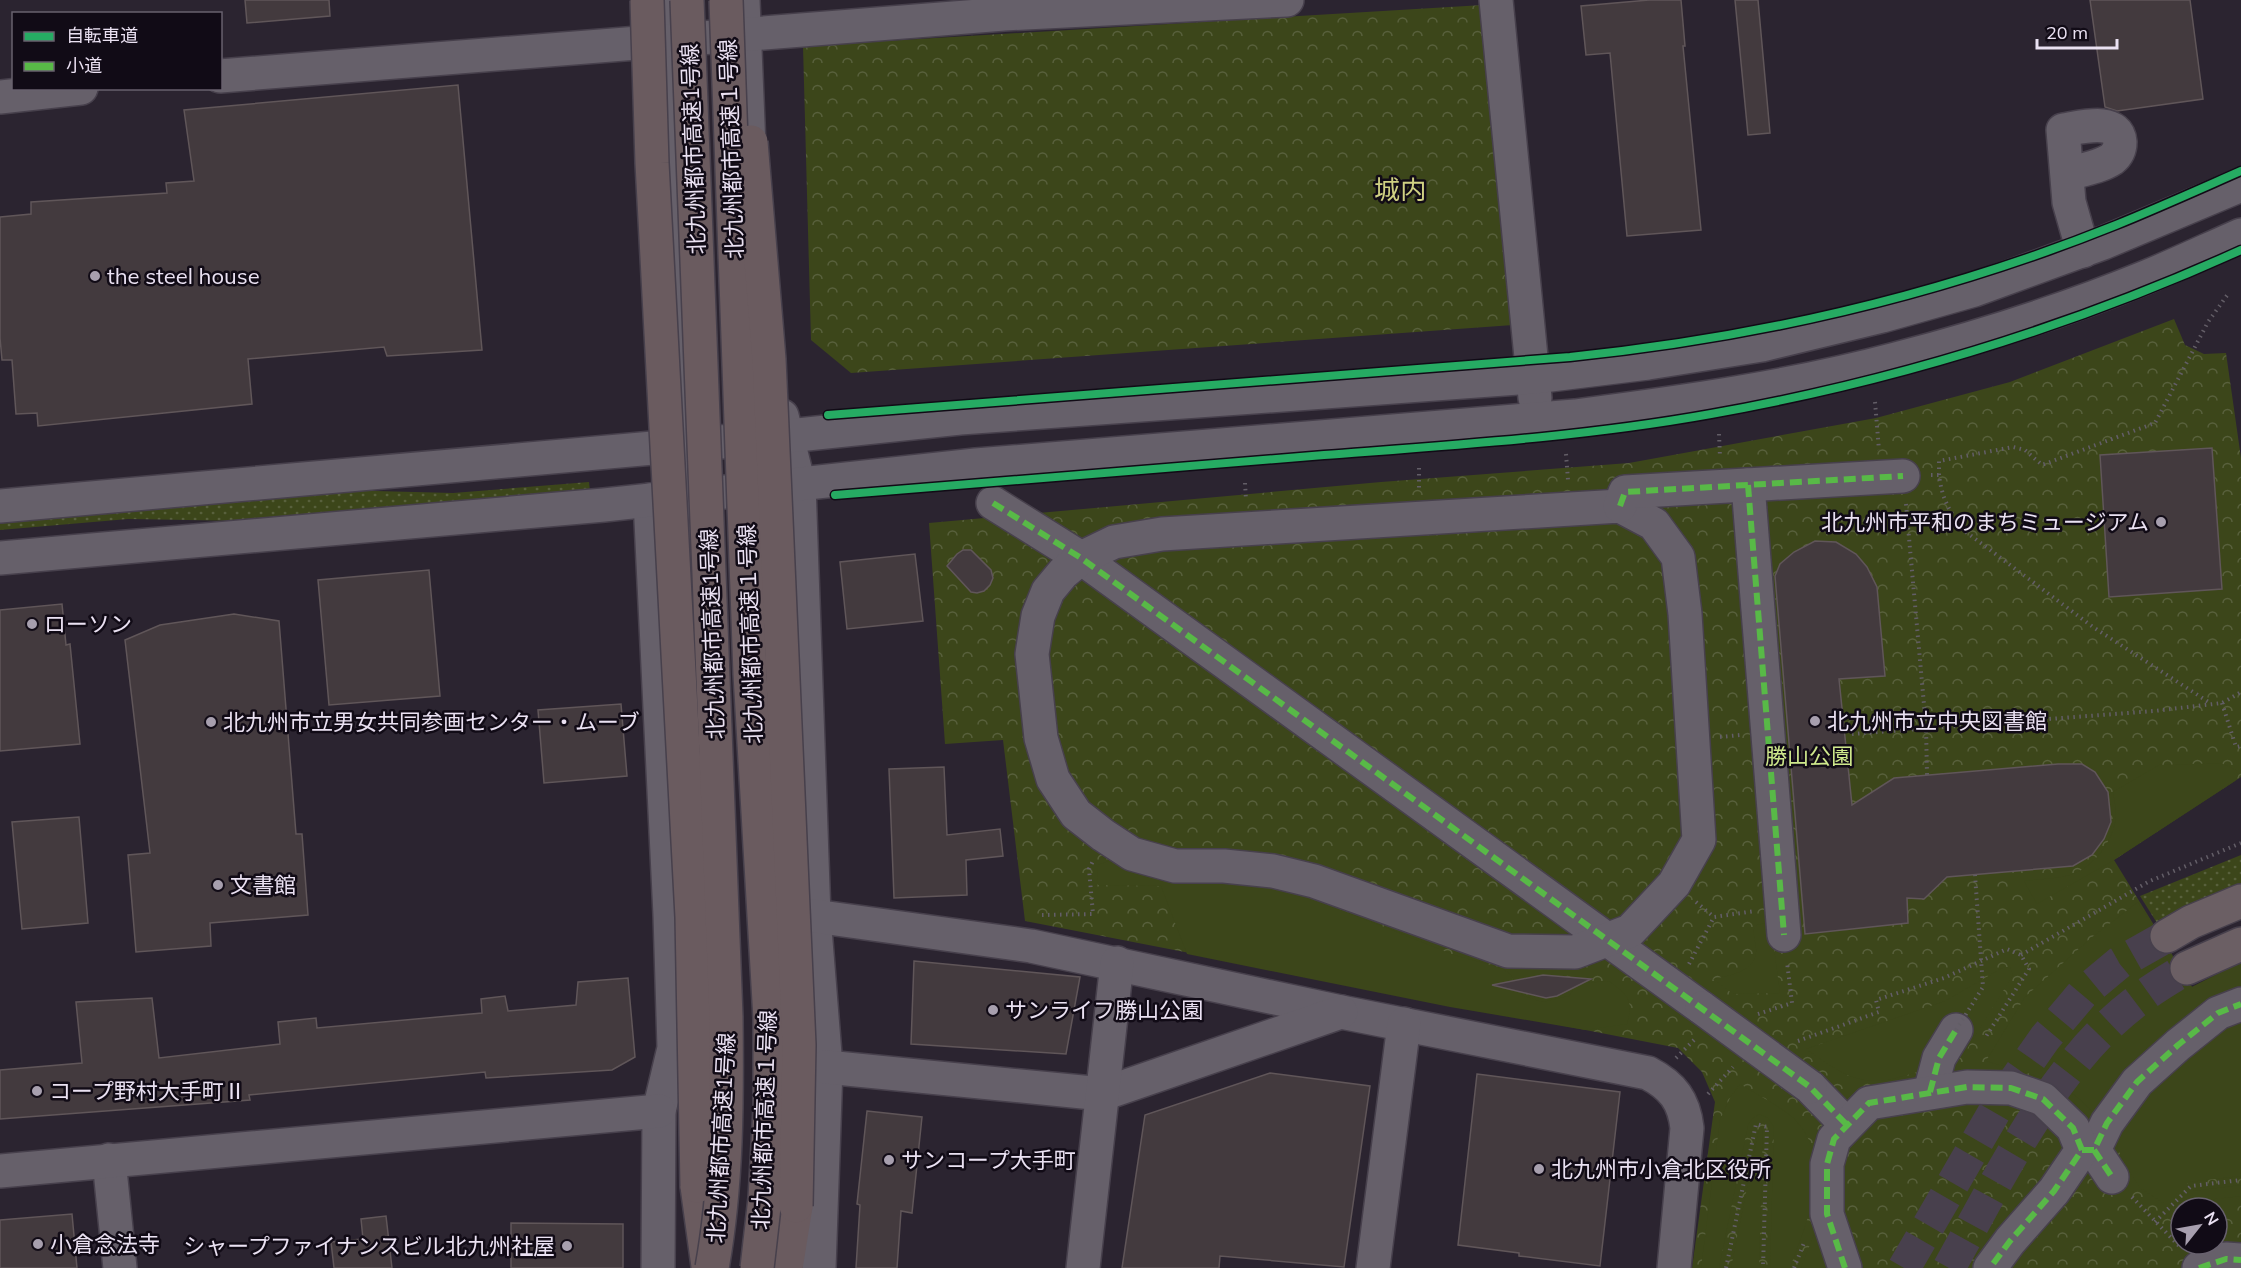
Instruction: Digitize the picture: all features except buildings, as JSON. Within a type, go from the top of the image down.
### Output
[{"type":"highway","points":[[647,0],[652,163],[692,917],[697,1186],[712,1268]]},
{"type":"highway","name":"北九州都市高速1号線","points":[[687,0],[726,1017],[727,1092],[723,1176],[712,1268]]},
{"type":"highway","name":"北九州都市高速１号線","points":[[726,0],[750,674],[770,1019],[770,1108],[765,1198],[757,1268]]},
{"type":"highway","points":[[735,0],[757,198],[770,370],[799,1045],[796,1206],[786,1268]]},
{"type":"main road","points":[[2167,936],[2191,922],[2241,901]]},
{"type":"main road","points":[[2187,968],[2241,944]]},
{"type":"street","points":[[664,0],[664,42],[685,445],[709,1021],[712,1268]]},
{"type":"street","points":[[743,0],[756,331],[774,437],[800,485],[814,916],[826,1067],[819,1268]]},
{"type":"street","points":[[222,76],[1004,14],[1287,0]]},
{"type":"street","points":[[1496,0],[1537,418]]},
{"type":"street","points":[[0,97],[63,90]]},
{"type":"street","points":[[2067,174],[2111,159],[2119,151],[2118,134],[2108,126],[2063,130],[2069,202],[2083,251]]},
{"type":"street","points":[[0,506],[774,437],[960,418],[1534,377],[1648,363],[1762,345],[1882,316],[1974,290],[2083,251],[2241,185]]},
{"type":"street","points":[[0,558],[650,500],[976,465],[1611,411],[1773,386],[1895,359],[1988,333],[2095,296],[2241,235]]},
{"type":"street","points":[[774,437],[765,488],[782,1054],[778,1268]]},
{"type":"street","points":[[1620,506],[1625,492],[1893,476]]},
{"type":"street","points":[[1748,485],[1783,921]]},
{"type":"street","points":[[650,500],[670,915],[674,1048],[659,1111],[658,1268]]},
{"type":"street","points":[[993,503],[1081,558],[1609,939],[1675,990],[1810,1087],[1846,1124]]},
{"type":"street","points":[[1620,506],[1654,524],[1678,557],[1685,614],[1698,840],[1674,884],[1630,931],[1575,952],[1508,951],[1314,881],[1273,871],[1224,866],[1175,866],[1132,854],[1076,814],[1053,779],[1041,738],[1032,654],[1038,616],[1048,591],[1062,573],[1081,558],[1114,542],[1162,534],[1620,506]]},
{"type":"street","points":[[814,916],[1030,946],[1341,1012],[1648,1073],[1672,1089],[1681,1102],[1687,1128],[1674,1268]]},
{"type":"street","points":[[1083,1268],[1117,963]]},
{"type":"street","points":[[1990,1268],[2010,1241],[2088,1150],[2137,1082],[2218,1013],[2241,1004]]},
{"type":"street","points":[[826,1067],[1103,1094],[1341,1012]]},
{"type":"street","points":[[1373,1268],[1404,1024]]},
{"type":"street","points":[[1930,1092],[1939,1058],[1969,1037]]},
{"type":"street","points":[[1845,1268],[1827,1214],[1827,1164],[1834,1139],[1846,1124],[1869,1103],[1967,1087],[2011,1088],[2043,1099],[2073,1128],[2088,1150],[2112,1177]]},
{"type":"street","points":[[0,1171],[659,1111]]},
{"type":"street","points":[[109,1160],[120,1268]]},
{"type":"street","points":[[2199,1268],[2226,1259],[2241,1260]]},
{"type":"path","points":[[2210,704],[2093,627],[1966,532],[1946,504],[1939,475],[1939,461],[2013,447],[2025,450],[2042,465],[2155,423],[2208,322],[2228,294]]},
{"type":"path","points":[[1875,402],[1893,476],[1926,728],[1927,776]]},
{"type":"path","points":[[1893,476],[1939,475]]},
{"type":"path","points":[[1852,735],[2154,711],[2222,703],[2241,692]]},
{"type":"path","points":[[2222,703],[2236,747],[2241,746]]},
{"type":"path","points":[[1693,739],[1768,732]]},
{"type":"path","points":[[2021,955],[2150,881],[2241,843]]},
{"type":"path","points":[[1042,915],[1093,914],[1089,869]]},
{"type":"path","points":[[1969,1037],[1983,987],[1975,875]]},
{"type":"path","points":[[1674,884],[1714,917],[1783,921]]},
{"type":"path","points":[[1675,990],[1714,917]]},
{"type":"path","points":[[1792,1043],[1879,1012],[1876,1000],[1944,978],[2007,949],[2021,955],[2029,969],[1969,1037]]},
{"type":"path","points":[[1706,1098],[1711,1089],[1738,1062]]},
{"type":"path","points":[[1726,1268],[1756,1124],[1767,1127],[1763,1268]]},
{"type":"path","points":[[2112,1177],[2163,1230]]},
{"type":"path","points":[[2155,1222],[2191,1186],[2241,1180]]},
{"type":"green space","points":[[1483,5],[1513,325],[851,373],[811,340],[803,46]]},
{"type":"green space","name":"勝山公園","points":[[2174,319],[2185,345],[2204,354],[2226,353],[2241,458],[2241,777],[2114,860],[2192,987],[2241,962],[2241,1268],[1692,1268],[1715,1102],[1702,1072],[1678,1048],[1025,921],[1003,740],[945,744],[929,523],[1381,482],[1629,463],[1876,418],[2010,382]]},
{"type":"green space","points":[[589,482],[590,491],[246,521],[128,519],[0,530],[0,520],[337,490],[453,493]]},
{"type":"green space","points":[[2221,763],[2236,770],[2238,776],[2235,781],[2114,860],[2037,904],[2024,881],[2070,875],[2087,866],[2102,851],[2115,824],[2113,792],[2159,765]]},
{"type":"green space","points":[[2241,855],[2241,884],[2204,898],[2157,923],[2140,896]]},
{"type":"green space","points":[[1114,859],[1263,884],[1297,892],[1454,955],[1502,968],[1511,975],[1517,991],[1542,1002],[1569,996],[1573,990],[1572,984],[1609,981],[1628,999],[1630,1009],[1627,1024],[1585,1030],[1450,1007],[1187,954],[1161,886],[1098,885],[1098,865]]},
{"type":"green space","points":[[2138,902],[2192,987],[2241,962],[2241,991],[2097,1118],[2073,1094],[2060,1086],[1986,1061],[2025,997],[2091,938]]},
{"type":"green space","points":[[1766,923],[1771,926],[1780,993],[1733,994],[1713,979],[1739,972],[1751,965],[1756,953],[1754,929],[1757,925]]},
{"type":"green space","points":[[2004,967],[2010,967],[2013,975],[1967,1049],[1955,1041],[1931,1063],[1917,1072],[1882,1080],[1859,1079],[1838,1070],[1806,1049],[1945,1001]]},
{"type":"green space","points":[[2241,1017],[2241,1176],[2189,1182],[2174,1196],[2169,1196],[2169,1200],[2165,1204],[2140,1188],[2117,1147],[2119,1130],[2172,1064]]},
{"type":"green space","points":[[1740,1084],[1791,1116],[1805,1132],[1813,1150],[1814,1190],[1804,1230],[1790,1268],[1770,1268],[1774,1127],[1768,1118],[1759,1114],[1748,1125],[1719,1268],[1701,1268],[1720,1120],[1730,1098]]},
{"type":"green space","points":[[1759,1128],[1763,1128],[1759,1268],[1731,1268]]},
{"type":"green space","points":[[2241,1185],[2241,1196],[2187,1196],[2193,1191]]},
{"type":"green space","points":[[1818,1224],[1831,1268],[1801,1268]]},
{"type":"tunnel","points":[[1904,1268],[2000,1102],[2045,1038],[2083,993],[2119,963],[2167,936]]},
{"type":"tunnel","points":[[1949,1268],[2009,1159],[2056,1087],[2082,1054],[2110,1024],[2141,998],[2187,968]]},
{"type":"marked path","points":[[1620,506],[1625,492],[1903,476]]},
{"type":"marked path","points":[[1748,485],[1784,935]]},
{"type":"marked path","points":[[993,503],[1081,558],[1810,1087],[1846,1124]]},
{"type":"marked path","points":[[2082,1150],[2094,1150],[2107,1123],[2137,1082],[2218,1013],[2241,1004]]},
{"type":"marked path","points":[[1930,1092],[1939,1058],[1956,1030]]},
{"type":"marked path","points":[[1845,1268],[1827,1214],[1827,1164],[1834,1139],[1869,1103],[1967,1087],[2011,1088],[2043,1099],[2073,1128],[2082,1150],[2054,1191],[2010,1241],[1990,1268]]},
{"type":"marked path","points":[[2094,1150],[2112,1177]]},
{"type":"marked path","points":[[2199,1268],[2226,1259],[2241,1260]]},
{"type":"cycle path","points":[[828,415],[1570,357],[1709,338],[1848,310],[1916,293],[1983,272],[2116,225],[2241,171]]},
{"type":"cycle path","points":[[835,495],[1518,439],[1615,429],[1711,414],[1848,385],[1982,348],[2112,303],[2241,250]]},
{"type":"place","name":"the steel house","points":[[95,276]]},
{"type":"place","name":"北九州市平和のまちミュージアム","points":[[2161,522]]},
{"type":"place","name":"ローソン","points":[[32,624]]},
{"type":"place","name":"北九州市立中央図書館","points":[[1815,721]]},
{"type":"place","name":"北九州市立男女共同参画センター・ムーブ","points":[[211,722]]},
{"type":"place","name":"文書館","points":[[218,885]]},
{"type":"place","name":"サンライフ勝山公園","points":[[993,1010]]},
{"type":"place","name":"コープ野村大手町Ⅱ","points":[[37,1091]]},
{"type":"place","name":"サンコープ大手町","points":[[889,1160]]},
{"type":"place","name":"北九州市小倉北区役所","points":[[1539,1169]]},
{"type":"place","name":"小倉念法寺","points":[[38,1244]]},
{"type":"place","name":"シャープファイナンスビル北九州社屋","points":[[567,1246]]},
{"type":"district","name":"城内","points":[[1400,189]]}]
